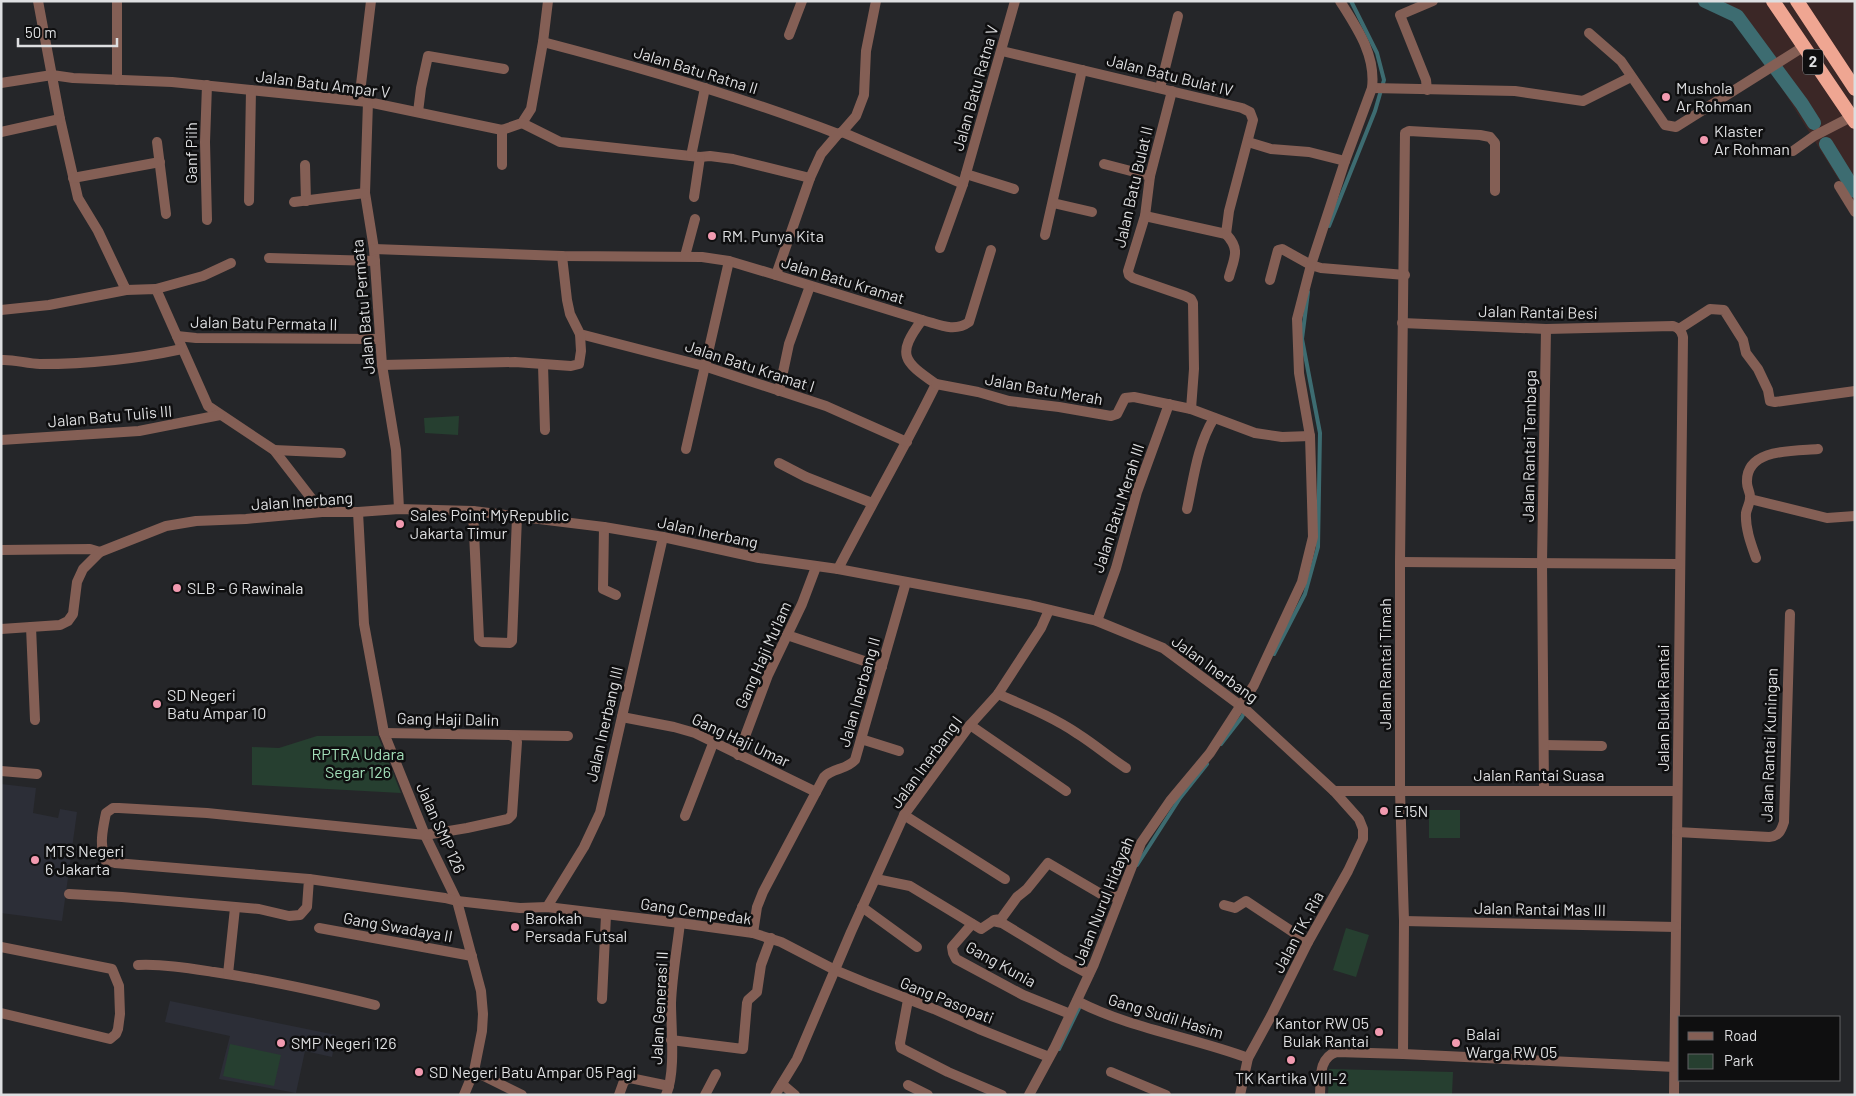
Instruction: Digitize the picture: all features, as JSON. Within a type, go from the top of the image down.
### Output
[{"type":"highway","name":"2","points":[[1772,1],[1800,49],[1851,111]]},
{"type":"highway","name":"2","points":[[1797,1],[1855,89]]},
{"type":"street","points":[[38,1],[60,119],[78,198],[98,231],[126,290]]},
{"type":"street","points":[[117,1],[117,80]]},
{"type":"street","name":"Jalan Batu Permata","points":[[371,1],[363,101],[365,193],[374,249],[382,365],[396,450],[399,509]]},
{"type":"street","points":[[502,166],[502,130],[522,123],[531,109],[544,42],[548,1]]},
{"type":"street","points":[[789,35],[802,1]]},
{"type":"street","points":[[776,274],[810,178],[821,154],[856,116],[864,95],[866,51],[876,1]]},
{"type":"street","name":"Jalan Batu Ratna V","points":[[940,248],[964,179],[1002,52],[1015,1]]},
{"type":"street","points":[[1340,1],[1366,46],[1371,62],[1372,88],[1533,93],[1583,101],[1631,77]]},
{"type":"street","points":[[1427,90],[1426,80],[1400,15],[1433,1]]},
{"type":"street","points":[[1160,88],[1178,16]]},
{"type":"street","points":[[1590,33],[1621,61],[1665,125],[1676,127],[1800,49]]},
{"type":"street","name":"Jalan Batu Ratna II","points":[[544,42],[706,88],[840,133]]},
{"type":"street","name":"Jalan Batu Bulat IV","points":[[1002,52],[1242,108],[1250,112],[1253,120],[1248,142]]},
{"type":"street","points":[[418,112],[428,56],[504,69]]},
{"type":"street","name":"Jalan Batu Bulat IV","points":[[1045,235],[1082,70]]},
{"type":"street","name":"Jalan Batu Ampar V","points":[[1,83],[52,75],[73,78],[206,85],[363,101],[502,130]]},
{"type":"street","name":"Ganf Piih","points":[[206,85],[207,220]]},
{"type":"street","points":[[694,197],[696,157],[706,88]]},
{"type":"street","name":"Jalan Nurul Hidayah","points":[[1029,1095],[1078,1001],[1141,843],[1170,801],[1245,709],[1254,685],[1302,582],[1313,537],[1310,436],[1299,373],[1296,331],[1299,306],[1315,266],[1345,161],[1372,88]]},
{"type":"street","points":[[249,201],[250,90]]},
{"type":"street","name":"Jalan Batu Bulat II","points":[[1172,91],[1150,176],[1145,216],[1128,271],[1133,278],[1191,299],[1193,303],[1194,336],[1191,409]]},
{"type":"street","points":[[1793,151],[1851,111]]},
{"type":"street","points":[[1,132],[60,119]]},
{"type":"street","points":[[522,123],[552,140],[560,142],[696,157],[710,156],[733,159],[810,178]]},
{"type":"street","name":"Jalan Rantai Timah","points":[[1403,1054],[1404,921],[1400,791],[1400,562],[1404,377],[1402,323],[1405,274],[1405,133],[1408,131],[1490,137],[1494,143],[1495,191]]},
{"type":"street","points":[[840,133],[964,179],[1014,189]]},
{"type":"street","points":[[157,142],[166,214]]},
{"type":"street","points":[[1226,234],[1229,210],[1248,142],[1271,149],[1309,152],[1345,161]]},
{"type":"street","points":[[73,178],[160,162]]},
{"type":"street","points":[[1104,164],[1150,176]]},
{"type":"street","points":[[305,165],[306,201]]},
{"type":"street","points":[[1839,186],[1852,198],[1855,212]]},
{"type":"street","points":[[294,202],[365,193]]},
{"type":"street","points":[[1053,203],[1092,212]]},
{"type":"street","points":[[1145,216],[1226,234],[1234,242],[1236,249],[1229,277]]},
{"type":"street","points":[[686,256],[696,219]]},
{"type":"street","name":"Jalan Batu Kramat","points":[[374,249],[562,256],[686,256],[729,261],[922,320],[908,343],[906,358],[910,365],[936,384]]},
{"type":"street","points":[[1270,280],[1278,250],[1282,249],[1315,266],[1405,274]]},
{"type":"street","points":[[922,320],[954,328],[962,327],[969,322],[991,250]]},
{"type":"street","points":[[382,365],[515,362],[571,366],[578,364],[581,351],[580,334],[570,314],[562,256]]},
{"type":"street","points":[[270,258],[375,261]]},
{"type":"street","points":[[686,449],[729,261]]},
{"type":"street","points":[[1,310],[49,305],[126,290],[156,289],[204,276],[231,263]]},
{"type":"street","points":[[779,391],[789,344],[810,286]]},
{"type":"street","points":[[156,289],[208,406],[274,450],[322,512]]},
{"type":"street","points":[[1676,327],[1710,309],[1724,310],[1743,340],[1746,353],[1758,369],[1768,390],[1770,401],[1776,402],[1855,391]]},
{"type":"street","name":"Jalan Rantai Besi","points":[[1402,323],[1546,329],[1676,327]]},
{"type":"street","name":"Jalan Bulak Rantai","points":[[1674,1095],[1683,337],[1676,327]]},
{"type":"street","name":"Jalan Rantai Tembaga","points":[[1544,790],[1542,563],[1546,329]]},
{"type":"street","name":"Jalan Batu Kramat I","points":[[580,334],[704,366],[826,406],[907,442]]},
{"type":"street","name":"Jalan Batu Permata II","points":[[177,336],[196,338],[380,339]]},
{"type":"street","points":[[1,360],[38,364],[107,360],[146,357],[182,349]]},
{"type":"street","points":[[544,365],[545,430]]},
{"type":"street","points":[[838,569],[872,503],[907,442],[936,384]]},
{"type":"street","name":"Jalan Batu Merah","points":[[936,384],[978,392],[1009,401],[1111,416],[1117,414],[1125,398],[1134,397],[1191,409],[1255,433],[1282,437],[1310,436]]},
{"type":"street","name":"Jalan Batu Merah III","points":[[1097,621],[1116,568],[1137,492],[1169,404]]},
{"type":"street","name":"Jalan Batu Tulis III","points":[[1,440],[140,431],[220,415]]},
{"type":"street","points":[[1187,509],[1198,453],[1214,418]]},
{"type":"street","points":[[1756,558],[1746,521],[1746,511],[1750,498],[1746,484],[1750,470],[1762,457],[1776,452],[1818,449]]},
{"type":"street","points":[[274,450],[341,453]]},
{"type":"street","points":[[779,463],[806,477],[872,503]]},
{"type":"street","points":[[1750,498],[1770,502],[1813,516],[1837,518],[1855,516]]},
{"type":"street","name":"Jalan Inerbang","points":[[1,629],[60,625],[68,622],[73,614],[77,582],[83,570],[100,552],[166,526],[196,521],[246,519],[322,512],[399,509],[473,511],[604,527],[663,537],[759,558],[838,569],[1030,605],[1097,621],[1163,648],[1245,709],[1334,791]]},
{"type":"street","points":[[473,511],[479,639],[482,642],[510,643],[512,641],[517,517]]},
{"type":"street","name":"Jalan SMP 126","points":[[358,512],[364,624],[384,733],[425,835],[457,901],[481,991],[482,1031],[474,1071],[464,1095]]},
{"type":"street","points":[[604,527],[603,589],[616,595]]},
{"type":"street","name":"Jalan Inerbang III","points":[[547,907],[584,846],[600,813],[663,537]]},
{"type":"street","points":[[1,550],[90,550],[100,552]]},
{"type":"street","points":[[1400,562],[1679,564]]},
{"type":"street","name":"Gang Haji Mu'lam","points":[[738,755],[768,676],[786,634],[802,604],[816,567]]},
{"type":"street","name":"Jalan Inerbang II","points":[[816,792],[829,772],[850,766],[855,760],[906,582]]},
{"type":"street","name":"Jalan Inerbang I","points":[[776,1095],[797,1059],[862,907],[904,815],[970,725],[998,694],[1036,636],[1049,610]]},
{"type":"street","name":"Jalan Rantai Kuningan","points":[[1677,832],[1776,836],[1780,831],[1784,822],[1790,614]]},
{"type":"street","points":[[31,627],[35,720]]},
{"type":"street","points":[[786,634],[882,667]]},
{"type":"street","points":[[998,694],[1043,714],[1078,734],[1126,768]]},
{"type":"street","name":"Gang Haji Umar","points":[[622,717],[685,729],[714,741],[738,755],[816,792]]},
{"type":"street","points":[[970,725],[1066,791]]},
{"type":"street","name":"Gang Haji Dalin","points":[[384,733],[568,736]]},
{"type":"street","points":[[425,835],[508,819],[512,814],[517,742],[515,737],[512,736]]},
{"type":"street","points":[[861,739],[899,751]]},
{"type":"street","points":[[685,816],[714,741]]},
{"type":"street","points":[[1544,745],[1602,746]]},
{"type":"street","points":[[1,771],[37,774]]},
{"type":"street","points":[[1334,791],[1400,791]]},
{"type":"street","name":"Jalan TK. Ria","points":[[1240,1095],[1248,1058],[1308,942],[1348,871],[1364,836],[1359,819],[1334,791]]},
{"type":"street","name":"Jalan Rantai Suasa","points":[[1400,791],[1678,791]]},
{"type":"street","points":[[753,933],[757,908],[763,892],[816,792]]},
{"type":"street","name":"Gang Cempedak","points":[[425,835],[207,813],[113,808],[106,813],[102,833],[102,852],[105,860],[115,863],[309,879],[457,901],[520,908],[547,907],[680,922],[753,933],[771,938],[835,970]]},
{"type":"street","points":[[904,815],[1005,878]]},
{"type":"street","points":[[876,879],[910,886],[981,929],[995,919],[1001,919],[1048,863],[1106,897],[1120,896]]},
{"type":"street","points":[[69,894],[259,909],[289,916],[300,915],[307,907],[309,879]]},
{"type":"street","points":[[1224,905],[1235,908],[1246,900],[1308,942]]},
{"type":"street","points":[[862,907],[917,947]]},
{"type":"street","points":[[228,974],[235,908]]},
{"type":"street","points":[[602,999],[606,915]]},
{"type":"street","points":[[993,921],[1002,922],[1089,974]]},
{"type":"street","name":"Jalan Rantai Mas III","points":[[1404,921],[1676,927]]},
{"type":"street","name":"Jalan Generasi II","points":[[668,1090],[673,975],[680,922]]},
{"type":"street","name":"Gang Kunia","points":[[972,924],[952,947],[956,959],[1023,995],[1070,1014]]},
{"type":"street","name":"Gang Swadaya II","points":[[319,928],[472,956]]},
{"type":"street","points":[[671,1040],[737,1050],[743,1049],[748,1000],[757,992],[761,965],[771,938]]},
{"type":"street","points":[[1,946],[112,969],[119,986],[120,1014],[116,1034],[110,1038],[1,1013]]},
{"type":"street","points":[[138,965],[163,965],[228,974],[316,991],[375,1005]]},
{"type":"street","name":"Gang Pasopati","points":[[835,970],[908,1000],[926,1005],[1049,1057]]},
{"type":"street","points":[[908,1000],[900,1043],[902,1049],[948,1072],[1002,1095]]},
{"type":"street","name":"Gang Sudil Hasim","points":[[1078,1001],[1148,1029],[1196,1043],[1216,1046],[1248,1058]]},
{"type":"street","points":[[1320,1095],[1322,1065],[1325,1058],[1328,1055],[1340,1052],[1675,1068]]},
{"type":"street","points":[[474,1071],[522,1095]]},
{"type":"street","points":[[1111,1072],[1166,1095]]},
{"type":"street","points":[[705,1095],[716,1074]]},
{"type":"street","points":[[619,1095],[624,1081],[630,1078],[668,1090]]},
{"type":"street","points":[[782,1084],[795,1095]]},
{"type":"street","points":[[908,1085],[928,1095]]},
{"type":"shaded area","points":[[1715,1],[1855,1],[1855,206],[1737,16]]},
{"type":"shaded area","name":"MTS Negeri 6 Jakarta","points":[[1,784],[36,788],[33,813],[58,818],[60,809],[77,812],[62,921],[1,913]]},
{"type":"shaded area","name":"SMP Negeri 126","points":[[170,1001],[336,1035],[332,1057],[305,1051],[296,1093],[219,1079],[230,1036],[165,1022]]},
{"type":"green space","points":[[459,416],[458,435],[425,433],[424,418]]},
{"type":"green space","name":"RPTRA Udara Segar 126","points":[[317,736],[378,736],[401,793],[252,785],[252,747],[279,748]]},
{"type":"green space","points":[[1429,810],[1460,810],[1460,838],[1429,838]]},
{"type":"green space","points":[[1346,928],[1369,935],[1356,977],[1333,970]]},
{"type":"green space","points":[[230,1044],[281,1055],[274,1086],[223,1076]]},
{"type":"green space","points":[[1329,1069],[1453,1072],[1452,1095],[1328,1095]]},
{"type":"waterway","points":[[1329,226],[1375,111],[1384,80],[1377,53],[1351,1]]},
{"type":"waterway","points":[[1705,1],[1737,16],[1814,123]]},
{"type":"waterway","points":[[1826,144],[1855,191]]},
{"type":"waterway","points":[[1274,654],[1305,594],[1318,547],[1320,433],[1302,339],[1308,292]]},
{"type":"waterway","points":[[1221,744],[1242,717],[1251,698]]},
{"type":"waterway","points":[[1137,865],[1180,798],[1207,764]]},
{"type":"waterway","points":[[1059,1049],[1081,1004]]},
{"type":"place","name":"Mushola Ar Rohman","points":[[1666,97]]},
{"type":"place","name":"Klaster Ar Rohman","points":[[1704,140]]},
{"type":"place","name":"RM. Punya Kita","points":[[712,236]]},
{"type":"place","name":"Sales Point MyRepublic Jakarta Timur","points":[[400,524]]},
{"type":"place","name":"SLB - G Rawinala","points":[[177,588]]},
{"type":"place","name":"SD Negeri Batu Ampar 10","points":[[157,704]]},
{"type":"place","name":"E15N","points":[[1384,811]]},
{"type":"place","name":"MTS Negeri 6 Jakarta","points":[[35,860]]},
{"type":"place","name":"Barokah Persada Futsal","points":[[515,927]]},
{"type":"place","name":"Kantor RW 05 Bulak Rantai","points":[[1379,1032]]},
{"type":"place","name":"SMP Negeri 126","points":[[281,1043]]},
{"type":"place","name":"Balai Warga RW 05","points":[[1456,1043]]},
{"type":"place","name":"TK Kartika VIII-2","points":[[1291,1060]]},
{"type":"place","name":"SD Negeri Batu Ampar 05 Pagi","points":[[419,1072]]}]
